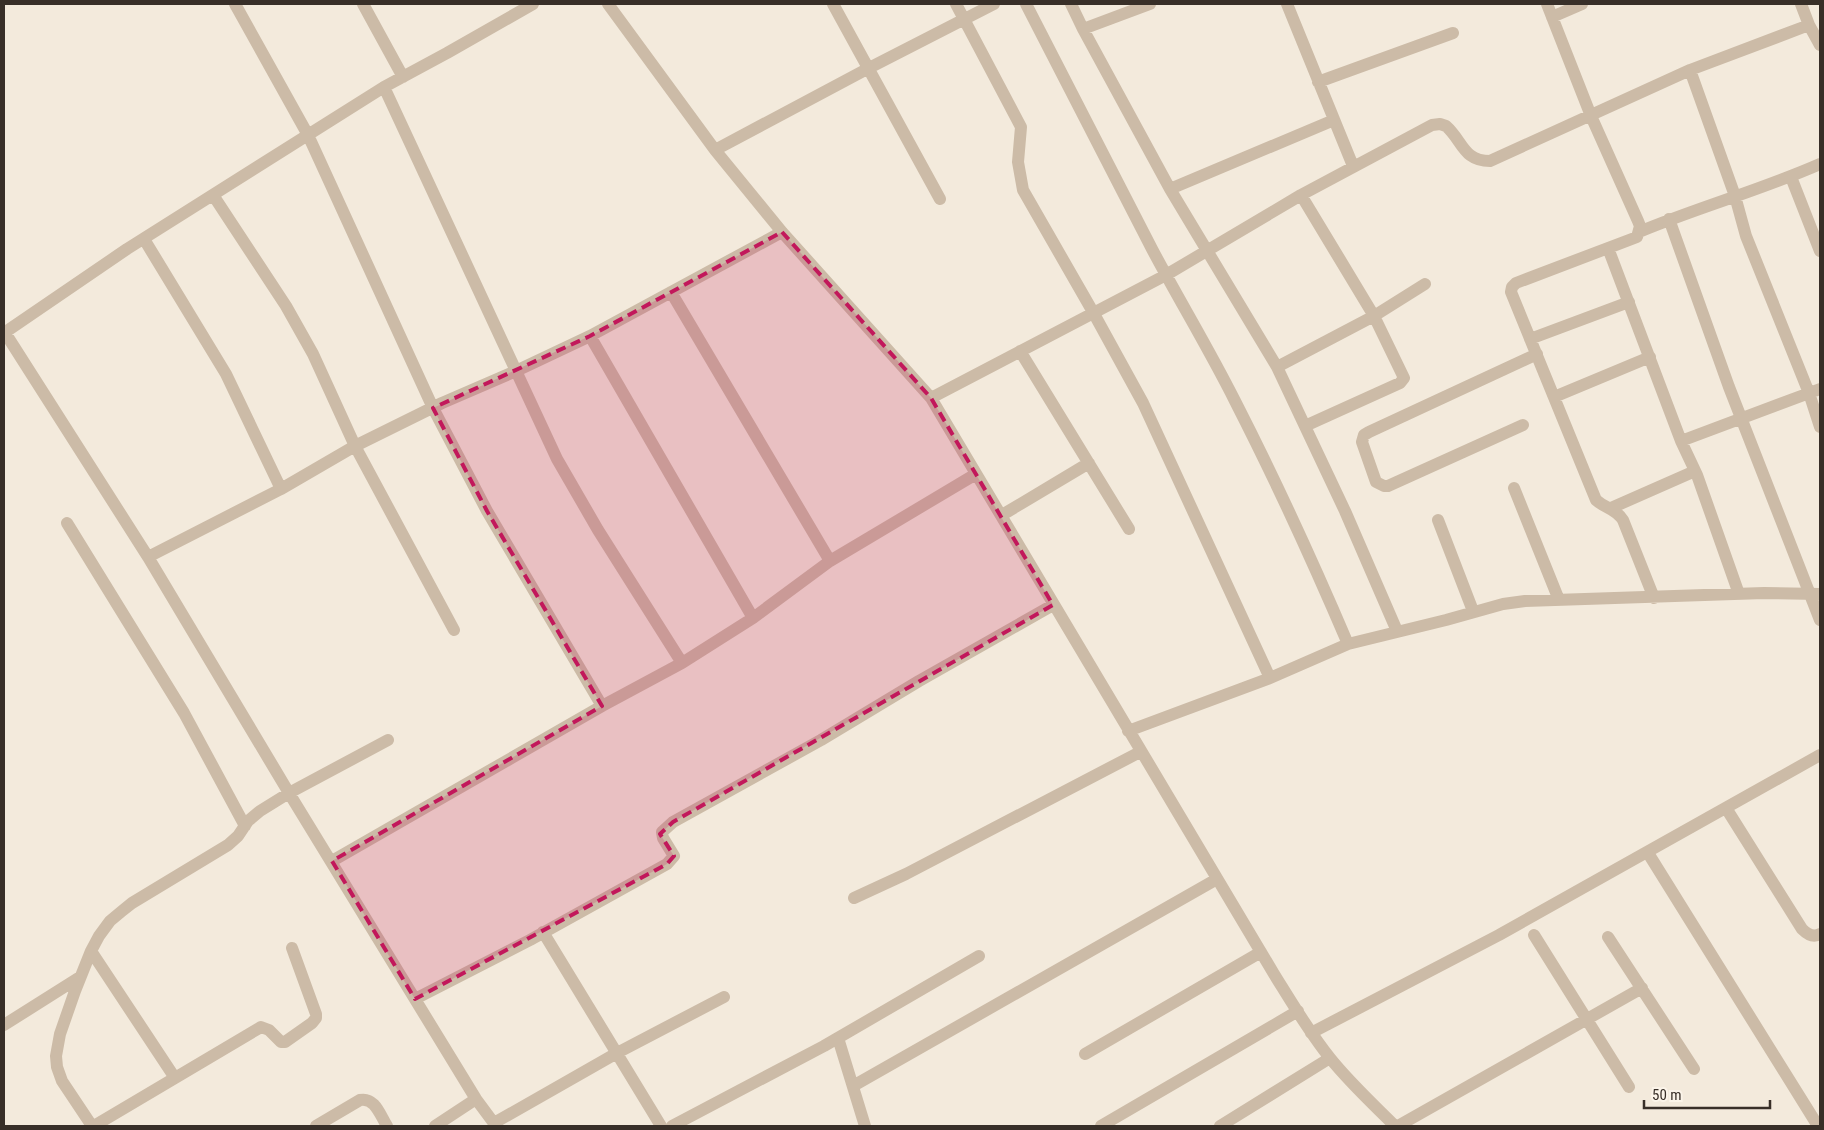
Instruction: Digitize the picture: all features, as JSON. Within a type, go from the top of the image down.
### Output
[{"type":"street","points":[[235,4],[308,135],[434,408],[488,512],[602,706]]},
{"type":"street","points":[[363,4],[403,77]]},
{"type":"street","points":[[532,4],[384,87],[144,239],[4,332],[148,557],[289,793],[476,1099],[495,1125],[617,1053],[724,997]]},
{"type":"street","points":[[608,4],[715,150],[782,232],[931,398],[1002,515],[1140,752],[1311,1032],[1346,1077],[1396,1126],[1642,988]]},
{"type":"street","points":[[833,4],[940,199]]},
{"type":"street","points":[[956,4],[1022,127],[1018,162],[1023,190],[1143,403],[1270,678]]},
{"type":"street","points":[[715,150],[868,68],[994,4]]},
{"type":"street","points":[[1026,4],[1068,84],[1086,124],[1235,400],[1307,549],[1348,644]]},
{"type":"street","points":[[1071,4],[1170,189],[1277,367],[1345,511],[1397,631]]},
{"type":"street","points":[[1083,29],[1150,4]]},
{"type":"street","points":[[1287,4],[1353,166]]},
{"type":"street","points":[[1547,4],[1591,116],[1640,226],[1637,237],[1519,282],[1512,287],[1511,292],[1596,500],[1618,513],[1623,520],[1654,598]]},
{"type":"street","points":[[1552,17],[1582,4]]},
{"type":"street","points":[[1801,4],[1809,25],[1820,45]]},
{"type":"street","points":[[931,398],[1166,275],[1301,195],[1432,126],[1440,124],[1450,130],[1470,157],[1477,160],[1490,161],[1690,70],[1809,25]]},
{"type":"street","points":[[1318,82],[1453,33]]},
{"type":"street","points":[[1690,70],[1746,236],[1814,391],[1820,427]]},
{"type":"street","points":[[384,87],[561,466],[598,530],[682,663]]},
{"type":"street","points":[[1170,189],[1334,120]]},
{"type":"street","points":[[1639,232],[1669,219],[1791,177],[1820,164]]},
{"type":"street","points":[[1791,177],[1820,251]]},
{"type":"street","points":[[214,195],[290,314],[313,354],[355,446],[454,630]]},
{"type":"street","points":[[1301,195],[1374,316],[1403,375],[1403,380],[1305,426]]},
{"type":"street","points":[[1669,219],[1728,387],[1816,593],[1820,620]]},
{"type":"street","points":[[148,557],[281,489],[355,446],[590,336],[782,232]]},
{"type":"street","points":[[144,239],[226,374],[281,489]]},
{"type":"street","points":[[1608,248],[1695,471],[1739,594]]},
{"type":"street","points":[[1277,367],[1374,316],[1425,284]]},
{"type":"street","points":[[671,292],[830,561]]},
{"type":"street","points":[[1530,339],[1629,302]]},
{"type":"street","points":[[590,336],[753,618]]},
{"type":"street","points":[[1020,351],[1129,530]]},
{"type":"street","points":[[1523,425],[1384,486],[1376,482],[1362,442],[1362,438],[1369,432],[1537,354]]},
{"type":"street","points":[[1554,397],[1650,357]]},
{"type":"street","points":[[1682,441],[1814,391]]},
{"type":"street","points":[[1002,515],[1089,463]]},
{"type":"street","points":[[1611,508],[1695,471]]},
{"type":"street","points":[[332,861],[602,706],[682,663],[753,618],[830,561],[976,474]]},
{"type":"street","points":[[1514,488],[1559,600]]},
{"type":"street","points":[[1438,520],[1473,611]]},
{"type":"street","points":[[68,523],[184,713],[245,826]]},
{"type":"street","points":[[1128,731],[1270,678],[1348,644],[1446,620],[1473,611],[1515,602],[1816,593]]},
{"type":"street","points":[[415,999],[671,862],[674,856],[663,838],[662,832],[673,822],[821,740],[919,681],[1053,605]]},
{"type":"street","points":[[292,948],[316,1014],[316,1018],[312,1023],[285,1042],[281,1042],[269,1030],[261,1027],[93,1126],[62,1081],[57,1067],[56,1056],[60,1034],[80,977],[99,936],[110,920],[132,903],[228,845],[238,836],[254,815],[289,793],[388,740]]},
{"type":"street","points":[[854,898],[906,874],[1140,752]]},
{"type":"street","points":[[1311,1032],[1499,935],[1820,755]]},
{"type":"street","points":[[1726,808],[1802,929],[1810,935],[1816,936],[1820,934]]},
{"type":"street","points":[[1648,853],[1818,1126]]},
{"type":"street","points":[[853,1086],[1217,879]]},
{"type":"street","points":[[543,932],[661,1126]]},
{"type":"street","points":[[1534,934],[1629,1087]]},
{"type":"street","points":[[1608,937],[1694,1069]]},
{"type":"street","points":[[91,952],[175,1078]]},
{"type":"street","points":[[1085,1054],[1261,952]]},
{"type":"street","points":[[672,1126],[838,1038],[979,956]]},
{"type":"street","points":[[4,1025],[80,977]]},
{"type":"street","points":[[1101,1126],[1298,1011]]},
{"type":"street","points":[[838,1038],[865,1126]]},
{"type":"street","points":[[1220,1126],[1330,1058]]},
{"type":"street","points":[[316,1126],[360,1100],[366,1099],[373,1103],[387,1126]]},
{"type":"street","points":[[435,1126],[476,1099]]},
{"type":"highlighted area","points":[[782,232],[931,398],[1053,605],[673,822],[660,834],[674,856],[667,864],[415,999],[332,861],[602,706],[487,511],[433,408],[590,336]]}]
